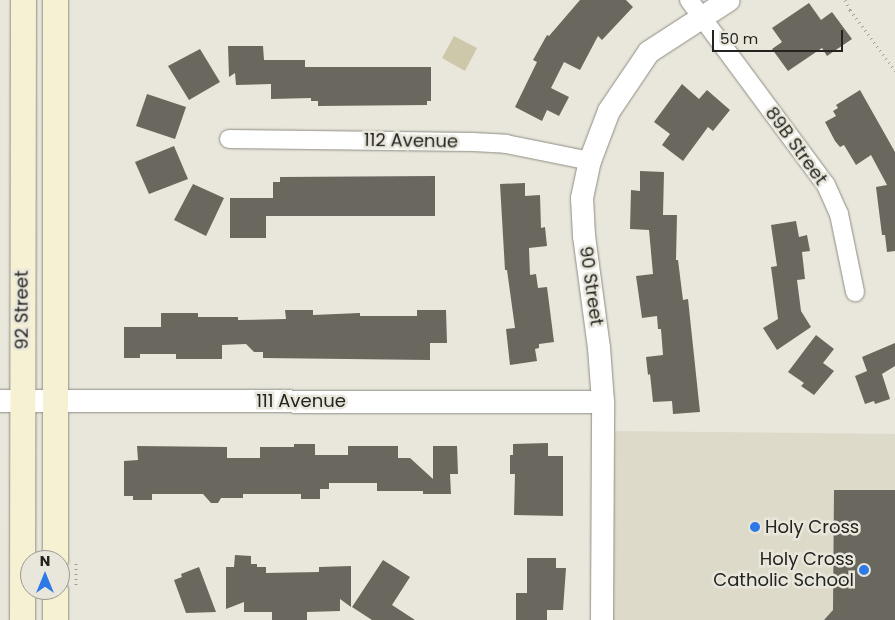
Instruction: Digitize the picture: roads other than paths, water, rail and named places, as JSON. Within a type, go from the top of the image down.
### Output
[{"type":"main road","name":"92 Street","points":[[22,620],[11,401],[23,0]]},
{"type":"main road","name":"92 Street","points":[[55,0],[55,550]]},
{"type":"main road","points":[[55,600],[55,620]]},
{"type":"street","name":"90 Street","points":[[602,620],[603,402],[599,348],[582,198],[590,161],[609,111],[649,52],[695,8],[729,0]]},
{"type":"street","name":"89B Street","points":[[695,8],[826,185],[839,214],[856,292]]},
{"type":"street","name":"112 Avenue","points":[[229,139],[506,144],[590,161]]},
{"type":"street","name":"111 Avenue","points":[[11,401],[603,402]]},
{"type":"place","name":"Holy Cross","points":[[755,527]]},
{"type":"place","name":"Holy Cross Catholic School","points":[[864,570]]}]
